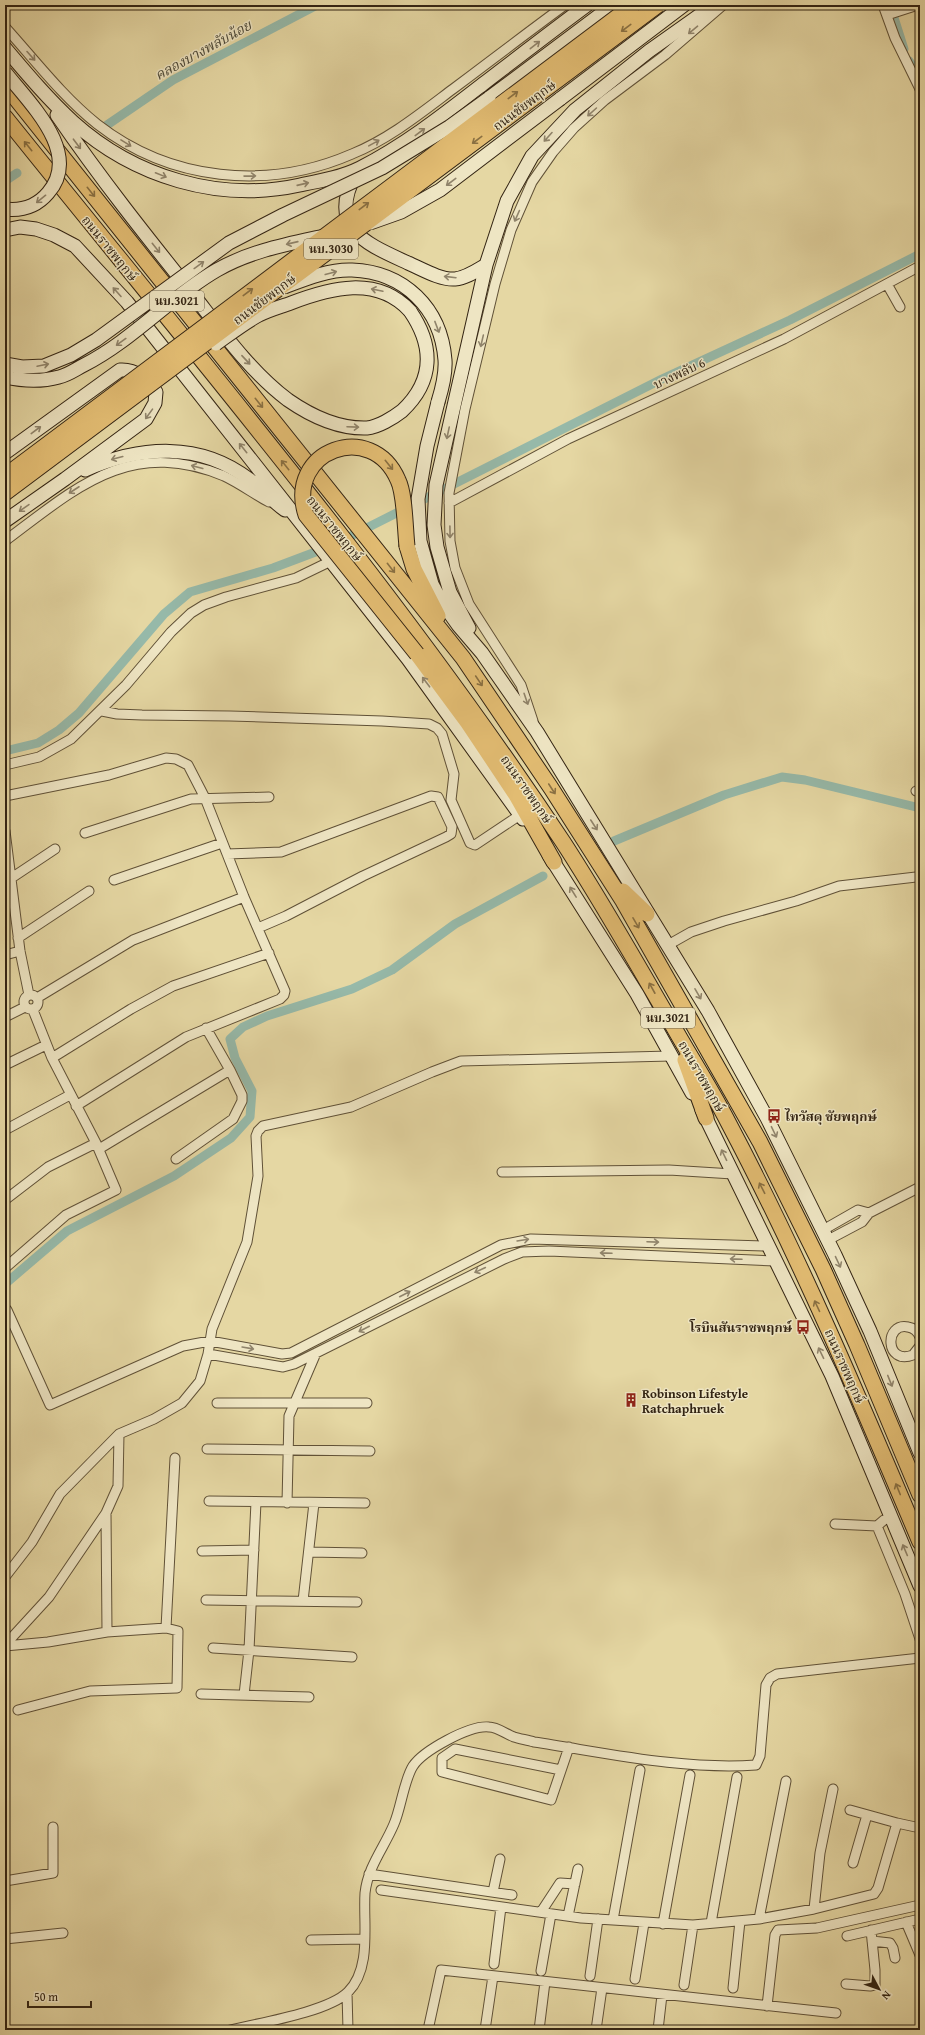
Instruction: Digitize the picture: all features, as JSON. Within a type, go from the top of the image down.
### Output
[{"type":"main road","points":[[39,89],[73,122],[114,152],[150,170],[193,186],[244,191],[282,189],[326,179],[358,169],[412,138],[588,5]]},
{"type":"main road","points":[[5,364],[22,367],[44,366],[71,355],[96,340],[229,243],[276,218],[382,168],[449,127],[612,5]]},
{"type":"main road","name":"ถนนชัยพฤกษ์","points":[[5,476],[632,5]]},
{"type":"main road","name":"ถนนชัยพฤกษ์","points":[[5,493],[658,5]]},
{"type":"main road","points":[[5,378],[21,381],[44,380],[60,377],[95,360],[200,281],[241,258],[264,250],[346,231],[387,217],[420,203],[440,190],[684,5]]},
{"type":"main road","points":[[482,653],[453,599],[443,572],[434,525],[436,485],[486,265],[507,201],[532,156],[574,110],[649,51],[714,5]]},
{"type":"main road","points":[[5,48],[39,89],[72,137],[150,241],[242,356],[269,384],[289,400],[315,416],[343,427],[368,428],[383,423],[397,415],[411,402],[420,390],[426,373],[428,356],[425,338],[410,311],[402,302],[384,292],[353,287],[334,288],[316,294],[260,314],[210,347],[5,498]]},
{"type":"main road","points":[[5,72],[57,142],[60,162],[57,180],[45,196],[26,209],[5,209]]},
{"type":"main road","name":"ถนนราชพฤกษ์","points":[[5,85],[463,658],[551,788],[602,871],[623,901],[760,1142],[829,1282],[920,1495]]},
{"type":"main road","name":"ถนนราชพฤกษ์","points":[[5,117],[354,551],[423,642],[556,832],[632,954],[727,1119],[773,1210],[837,1347],[920,1542]]},
{"type":"main road","points":[[358,169],[352,180],[346,203],[349,224],[358,236],[384,252],[426,271],[447,278],[461,278],[486,265]]},
{"type":"main road","name":"ถนนราชพฤกษ์","points":[[5,230],[20,227],[36,229],[54,235],[75,246],[127,302],[416,669],[554,862],[633,988],[706,1118],[832,1376],[920,1586]]},
{"type":"main road","points":[[5,480],[216,322],[285,287],[335,271],[352,270],[367,272],[397,280],[410,289],[424,304],[437,327],[441,338],[445,361],[443,380],[420,482],[418,520],[420,541],[432,584],[441,601],[458,625],[482,653],[537,732],[580,804],[636,891],[647,914]]},
{"type":"main road","points":[[5,454],[120,370],[130,370],[139,373],[156,392],[152,410],[146,419],[5,521]]},
{"type":"main road","points":[[463,658],[433,609],[414,569],[407,546],[399,481],[389,464],[382,457],[365,448],[340,448],[328,453],[311,466],[304,482],[303,505],[306,515],[417,654],[468,723],[516,795],[554,862]]},
{"type":"main road","points":[[65,479],[109,460],[133,453],[159,451],[207,457],[232,468],[250,480],[282,509],[301,523]]},
{"type":"main road","points":[[602,871],[647,914]]},
{"type":"main road","name":"นบ.3021","points":[[647,914],[668,944],[708,1011],[767,1118],[825,1235],[872,1338],[920,1453]]},
{"type":"main road","name":"นบ.3021","points":[[672,1024],[706,1118]]},
{"type":"main road","points":[[832,1376],[890,1469]]},
{"type":"street","points":[[5,27],[62,91],[82,110],[96,123],[133,148],[180,167],[213,175],[270,176],[298,172],[320,166],[352,154],[372,144],[420,113],[565,5]]},
{"type":"street","points":[[537,732],[521,685],[469,604],[455,568],[450,541],[449,493],[465,409],[495,284],[511,230],[532,182],[553,152],[574,128],[605,100],[665,55],[723,5]]},
{"type":"street","points":[[883,5],[898,45],[920,89]]},
{"type":"street","points":[[888,15],[918,5]]},
{"type":"street","name":"บางพลับ 6","points":[[449,503],[568,439],[753,354],[920,266]]},
{"type":"street","points":[[887,284],[900,307]]},
{"type":"street","points":[[5,541],[72,491],[94,478],[125,467],[156,461],[178,462],[225,477],[282,509]]},
{"type":"street","points":[[5,766],[39,757],[71,739],[102,711],[171,632],[191,613],[226,597],[296,578],[328,557]]},
{"type":"street","points":[[102,711],[117,714],[142,715],[382,720],[429,724],[437,728],[442,734],[454,774],[451,800],[470,843],[475,845],[520,815]]},
{"type":"street","points":[[5,796],[109,775],[166,758],[176,759],[188,765],[205,798],[244,897],[285,991],[284,995],[280,999],[186,1037],[76,1106]]},
{"type":"street","points":[[227,854],[281,852],[431,796],[438,797],[452,827],[451,834],[446,837],[363,876],[286,916],[258,928]]},
{"type":"street","points":[[85,833],[191,799],[269,797]]},
{"type":"street","points":[[5,832],[10,879],[9,901],[20,952],[33,996]]},
{"type":"street","points":[[114,880],[222,843]]},
{"type":"street","points":[[10,879],[55,849]]},
{"type":"street","points":[[668,944],[691,932],[724,921],[796,902],[839,886],[916,877]]},
{"type":"street","points":[[18,938],[89,891]]},
{"type":"street","points":[[5,1268],[66,1215],[115,1192],[116,1189],[98,1146],[70,1095],[29,1008],[24,1001],[133,940],[244,897]]},
{"type":"street","points":[[5,955],[20,952]]},
{"type":"street","points":[[52,1058],[131,1009],[173,986],[269,953]]},
{"type":"street","points":[[5,1017],[29,1008]]},
{"type":"street","points":[[176,1158],[233,1119],[240,1108],[242,1095],[230,1070],[206,1028]]},
{"type":"street","points":[[5,1065],[46,1045]]},
{"type":"street","points":[[5,1577],[32,1542],[60,1494],[119,1434],[154,1419],[182,1403],[200,1381],[208,1354],[212,1329],[247,1242],[258,1176],[256,1136],[258,1130],[263,1126],[350,1107],[461,1061],[671,1056]]},
{"type":"street","points":[[5,1200],[48,1167],[98,1146],[230,1070]]},
{"type":"street","points":[[5,1130],[70,1095]]},
{"type":"street","points":[[502,1172],[670,1170],[733,1174]]},
{"type":"street","points":[[825,1235],[858,1210],[869,1213],[920,1187]]},
{"type":"street","points":[[7,1310],[50,1405],[183,1346],[210,1341],[282,1354],[291,1353],[501,1245],[531,1239],[768,1246]]},
{"type":"street","points":[[549,1251],[552,1240]]},
{"type":"street","points":[[208,1354],[284,1367],[294,1364],[504,1259],[522,1252],[549,1251],[775,1260]]},
{"type":"street","points":[[919,1350],[908,1357],[898,1356],[892,1348],[891,1338],[896,1330],[906,1327],[915,1330],[920,1337]]},
{"type":"street","points":[[872,1338],[881,1336],[891,1338]]},
{"type":"street","points":[[287,1503],[289,1416],[316,1353]]},
{"type":"street","points":[[217,1403],[367,1403]]},
{"type":"street","points":[[5,1646],[49,1597],[106,1513],[118,1486],[119,1434]]},
{"type":"street","points":[[207,1449],[370,1451]]},
{"type":"street","points":[[166,1628],[175,1458]]},
{"type":"street","points":[[209,1501],[365,1503]]},
{"type":"street","points":[[244,1695],[249,1650],[256,1502]]},
{"type":"street","points":[[303,1601],[314,1503]]},
{"type":"street","points":[[106,1513],[107,1632]]},
{"type":"street","points":[[835,1524],[877,1526],[884,1520],[891,1518]]},
{"type":"street","points":[[877,1526],[905,1594],[920,1639]]},
{"type":"street","points":[[202,1551],[254,1550]]},
{"type":"street","points":[[308,1552],[362,1553]]},
{"type":"street","points":[[206,1600],[356,1602]]},
{"type":"street","points":[[5,1646],[48,1642],[107,1632],[166,1628],[178,1631],[177,1688],[90,1691],[18,1710]]},
{"type":"street","points":[[213,1648],[352,1657]]},
{"type":"street","points":[[230,2030],[304,2012],[333,2002],[347,1993],[356,1982],[361,1970],[366,1892],[373,1861],[395,1823],[412,1767],[420,1758],[458,1734],[476,1727],[490,1727],[528,1740],[670,1762],[704,1765],[756,1765],[760,1756],[766,1685],[770,1678],[777,1674],[920,1658]]},
{"type":"street","points":[[201,1694],[309,1697]]},
{"type":"street","points":[[561,1770],[455,1749],[442,1758],[442,1772],[551,1800],[569,1747]]},
{"type":"street","points":[[613,1920],[640,1770]]},
{"type":"street","points":[[663,1924],[690,1775]]},
{"type":"street","points":[[711,1923],[738,1777]]},
{"type":"street","points":[[759,1919],[786,1781]]},
{"type":"street","points":[[814,1909],[820,1853],[833,1789]]},
{"type":"street","points":[[850,1810],[920,1828]]},
{"type":"street","points":[[853,1863],[867,1815]]},
{"type":"street","points":[[381,1890],[568,1916],[644,1923],[693,1925],[759,1919],[814,1909],[874,1894],[879,1884],[897,1823]]},
{"type":"street","points":[[5,1881],[53,1873],[53,1827]]},
{"type":"street","points":[[493,1892],[500,1859]]},
{"type":"street","points":[[568,1916],[578,1869]]},
{"type":"street","points":[[369,1874],[512,1895]]},
{"type":"street","points":[[541,1971],[546,1913],[560,1883],[575,1884]]},
{"type":"street","points":[[767,2006],[775,1936],[778,1930],[817,1928],[920,1905]]},
{"type":"street","points":[[494,1964],[501,1907]]},
{"type":"street","points":[[590,1976],[598,1919]]},
{"type":"street","points":[[847,1936],[920,1919]]},
{"type":"street","points":[[733,1988],[740,1921]]},
{"type":"street","points":[[906,1922],[920,1955]]},
{"type":"street","points":[[635,1979],[644,1923]]},
{"type":"street","points":[[684,1985],[693,1925]]},
{"type":"street","points":[[846,1984],[875,1985],[875,1970],[870,1930]]},
{"type":"street","points":[[5,1939],[63,1933]]},
{"type":"street","points":[[311,1940],[364,1939]]},
{"type":"street","points":[[872,1941],[890,1943],[893,1948],[894,1958]]},
{"type":"street","points":[[428,2030],[440,1970],[836,2013]]},
{"type":"street","points":[[485,2030],[494,1976]]},
{"type":"street","points":[[539,2030],[545,1982]]},
{"type":"street","points":[[596,2030],[602,1988]]},
{"type":"street","points":[[347,1993],[348,2030]]},
{"type":"street","points":[[658,2030],[662,1994]]},
{"type":"waterway","name":"คลองบางพลับน้อย","points":[[107,125],[173,80],[317,5]]},
{"type":"waterway","points":[[890,5],[904,49]]},
{"type":"waterway","points":[[909,61],[920,76]]},
{"type":"waterway","name":"คลองบางพลับน้อย","points":[[5,181],[17,173]]},
{"type":"waterway","points":[[341,541],[662,379],[790,320],[920,254]]},
{"type":"waterway","points":[[5,751],[38,743],[59,730],[79,713],[164,614],[190,592],[273,568],[326,548]]},
{"type":"waterway","points":[[614,841],[724,795],[782,777],[805,780],[920,808]]},
{"type":"waterway","points":[[5,1284],[67,1231],[174,1176],[231,1138],[250,1117],[252,1091],[235,1058],[230,1039],[243,1027],[267,1016],[352,989],[392,970],[455,924],[543,876]]},
{"type":"place","name":"ไทวัสดุ ชัยพฤกษ์","points":[[774,1116]]},
{"type":"place","name":"โรบินสันราชพฤกษ์","points":[[803,1327]]},
{"type":"place","name":"Robinson Lifestyle Ratchaphruek","points":[[631,1400]]}]
